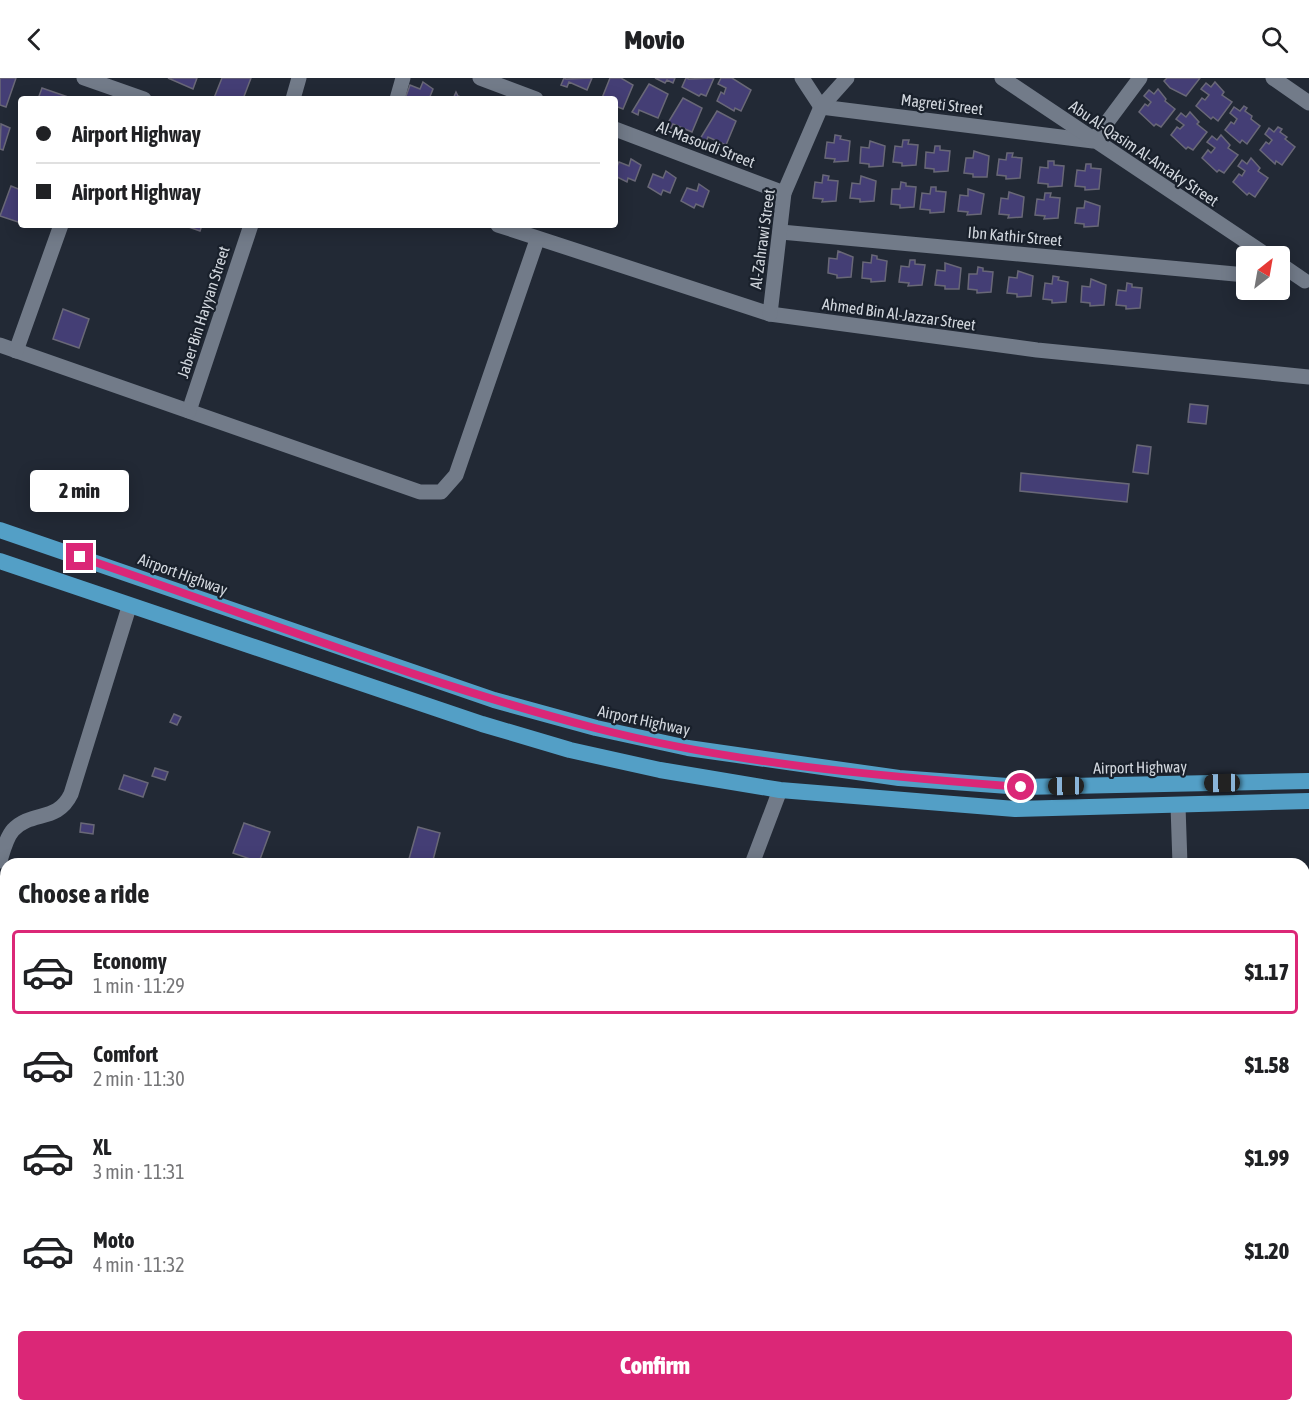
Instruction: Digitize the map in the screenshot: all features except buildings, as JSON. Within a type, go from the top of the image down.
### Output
[{"type":"highway","name":"Airport Highway","points":[[0,530],[494,700],[596,728],[688,748],[899,778],[1021,787],[1309,781]]},
{"type":"highway","points":[[0,561],[129,607],[526,737],[660,770],[780,790],[1015,809],[1309,801]]},
{"type":"street","points":[[84,78],[135,96]]},
{"type":"street","points":[[294,96],[299,78]]},
{"type":"street","points":[[398,96],[403,78]]},
{"type":"street","points":[[480,78],[528,96]]},
{"type":"street","points":[[802,78],[821,107]]},
{"type":"street","name":"Al-Zahrawi Street","points":[[770,314],[784,193],[821,107],[848,78]]},
{"type":"street","name":"Abu Al-Qasim Al-Antaky Street","points":[[1002,78],[1253,246]]},
{"type":"street","points":[[1093,141],[1140,78]]},
{"type":"street","points":[[1273,78],[1309,103]]},
{"type":"street","name":"Magreti Street","points":[[821,107],[1093,141]]},
{"type":"street","name":"Al-Masoudi Street","points":[[618,130],[784,193]]},
{"type":"street","points":[[16,351],[61,228]]},
{"type":"street","name":"Jaber Bin Hayyan Street","points":[[189,411],[250,228]]},
{"type":"street","name":"Ahmed Bin Al-Jazzar Street","points":[[506,228],[770,314],[1037,350],[1309,377]]},
{"type":"street","name":"Ibn Kathir Street","points":[[781,232],[1236,274]]},
{"type":"street","points":[[0,345],[420,492],[441,492],[456,475],[537,240]]},
{"type":"street","points":[[1290,269],[1308,277]]},
{"type":"street","points":[[1290,278],[1308,277]]},
{"type":"street","points":[[1,858],[12,831],[25,821],[55,813],[66,803],[71,794],[129,607]]},
{"type":"street","points":[[754,858],[780,790]]},
{"type":"street","points":[[1178,806],[1180,858]]},
{"type":"route","points":[[80,557],[259,621],[494,700],[596,728],[688,748],[899,778],[1021,787]]}]
